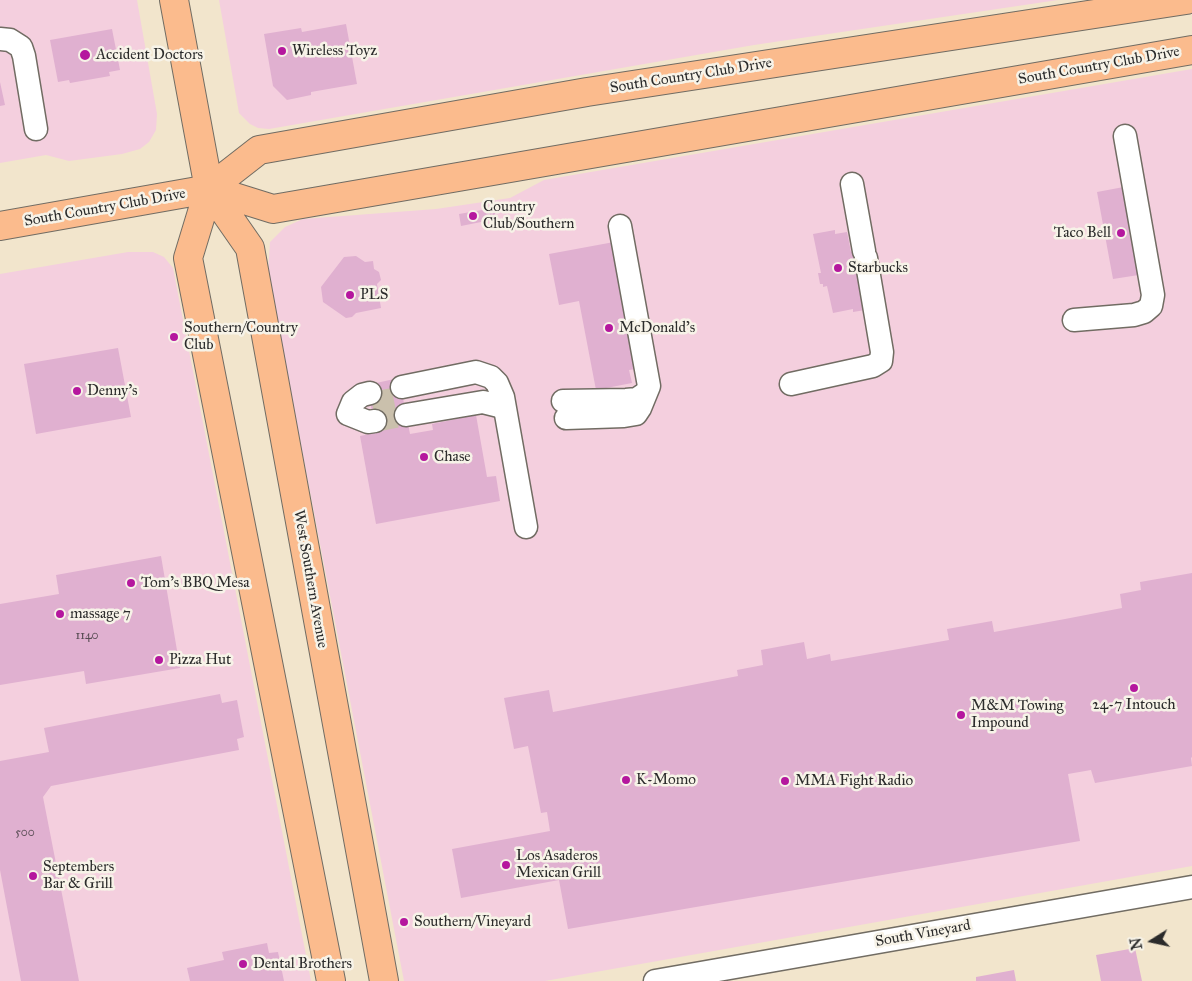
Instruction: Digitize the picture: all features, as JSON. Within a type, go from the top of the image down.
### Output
[{"type":"main road","name":"West Southern Avenue","points":[[174,0],[209,189],[250,248],[384,981]]},
{"type":"main road","name":"South Country Club Drive","points":[[209,189],[259,150],[587,92],[1186,0]]},
{"type":"main road","name":"South Country Club Drive","points":[[0,226],[209,189],[273,209],[1192,50]]},
{"type":"main road","name":"West Southern Avenue","points":[[209,189],[188,258],[331,981]]},
{"type":"street","points":[[0,39],[10,40],[21,47],[36,130]]},
{"type":"street","points":[[1074,320],[1134,315],[1144,312],[1151,306],[1153,295],[1125,136]]},
{"type":"street","points":[[791,384],[873,366],[881,361],[882,352],[852,184]]},
{"type":"street","points":[[565,409],[624,416],[636,414],[649,386],[620,226]]},
{"type":"street","points":[[504,403],[498,406],[483,402],[404,400],[476,372],[492,377],[497,383],[504,403],[526,527]]},
{"type":"street","points":[[348,414],[353,402],[362,395],[372,406]]},
{"type":"street","name":"South Vineyard","points":[[655,981],[1192,887]]},
{"type":"shaded area","points":[[0,0],[137,0],[157,114],[156,130],[149,142],[140,149],[122,154],[69,161],[46,155],[0,163]]},
{"type":"shaded area","points":[[219,0],[1058,0],[754,45],[269,129],[258,128],[250,124],[239,113]]},
{"type":"shaded area","points":[[1192,69],[1192,866],[545,981],[404,981],[268,273],[270,242],[285,227],[303,219],[436,209],[510,198],[544,180]]},
{"type":"shaded area","points":[[128,252],[153,252],[164,257],[173,268],[311,981],[0,981],[0,274]]},
{"type":"building","points":[[346,24],[357,84],[311,92],[311,95],[287,100],[273,86],[264,34],[301,28],[302,32]]},
{"type":"building","name":"Accident Doctors","points":[[112,29],[120,70],[109,72],[110,76],[70,83],[69,80],[58,82],[50,40]]},
{"type":"building","points":[[0,82],[5,105],[0,106]]},
{"type":"building","name":"Taco Bell","points":[[1129,186],[1145,274],[1113,279],[1097,192]]},
{"type":"building","points":[[494,208],[496,219],[461,226],[459,214]]},
{"type":"building","name":"Starbucks","points":[[835,230],[835,234],[847,232],[851,252],[857,251],[860,262],[855,263],[865,310],[853,312],[853,309],[833,313],[827,286],[823,287],[823,284],[820,284],[818,273],[821,273],[813,234]]},
{"type":"building","name":"McDonald's","points":[[614,242],[636,369],[629,370],[632,383],[596,390],[579,301],[559,305],[549,254]]},
{"type":"building","name":"PLS","points":[[356,256],[365,262],[373,261],[374,269],[379,272],[381,280],[377,284],[381,308],[356,313],[352,317],[346,318],[323,302],[321,287],[344,257]]},
{"type":"building","name":"Denny's","points":[[118,348],[131,417],[36,434],[24,364]]},
{"type":"building","name":"Chase","points":[[399,378],[410,434],[433,430],[432,424],[476,415],[487,477],[496,476],[500,501],[376,524],[360,436],[376,434],[367,385]]},
{"type":"building","points":[[161,556],[180,668],[86,684],[84,671],[0,685],[0,604],[59,594],[56,575]]},
{"type":"building","points":[[1192,573],[1192,766],[1095,783],[1091,770],[1068,774],[1080,841],[568,929],[559,880],[461,898],[452,849],[550,831],[547,812],[541,813],[528,746],[514,749],[504,698],[549,690],[553,712],[738,676],[737,670],[763,665],[761,650],[804,642],[807,659],[830,654],[831,661],[949,640],[947,629],[992,621],[994,632],[1122,608],[1120,594],[1141,590],[1140,582]]},
{"type":"building","points":[[220,694],[222,703],[237,700],[244,737],[237,739],[239,750],[51,786],[43,797],[79,981],[21,981],[0,870],[0,761],[49,752],[44,728]]},
{"type":"building","name":"Dental Brothers","points":[[267,943],[269,953],[278,952],[284,981],[190,981],[187,968],[224,960],[222,952]]},
{"type":"building","points":[[1135,948],[1142,981],[1101,981],[1096,955]]},
{"type":"building","points":[[1014,970],[1016,981],[976,981],[976,977]]},
{"type":"tunnel","points":[[372,403],[403,397]]},
{"type":"tunnel","points":[[375,421],[406,415]]},
{"type":"place","name":"Wireless Toyz","points":[[282,51]]},
{"type":"place","name":"Accident Doctors","points":[[85,55]]},
{"type":"place","name":"Country Club/Southern","points":[[473,216]]},
{"type":"place","name":"Taco Bell","points":[[1121,233]]},
{"type":"place","name":"Starbucks","points":[[838,268]]},
{"type":"place","name":"PLS","points":[[350,295]]},
{"type":"place","name":"McDonald's","points":[[609,328]]},
{"type":"place","name":"Southern/Country Club","points":[[174,337]]},
{"type":"place","name":"Denny's","points":[[77,391]]},
{"type":"place","name":"Chase","points":[[424,457]]},
{"type":"place","name":"Tom's BBQ Mesa","points":[[131,583]]},
{"type":"place","name":"massage 7","points":[[60,614]]},
{"type":"place","name":"Pizza Hut","points":[[159,660]]},
{"type":"place","name":"24-7 Intouch","points":[[1134,688]]},
{"type":"place","name":"M&M Towing Impound","points":[[961,715]]},
{"type":"place","name":"K-Momo","points":[[626,780]]},
{"type":"place","name":"MMA Fight Radio","points":[[785,781]]},
{"type":"place","name":"Los Asaderos Mexican Grill","points":[[506,865]]},
{"type":"place","name":"Septembers Bar & Grill","points":[[33,876]]},
{"type":"place","name":"Southern/Vineyard","points":[[404,922]]},
{"type":"place","name":"Dental Brothers","points":[[243,964]]}]
